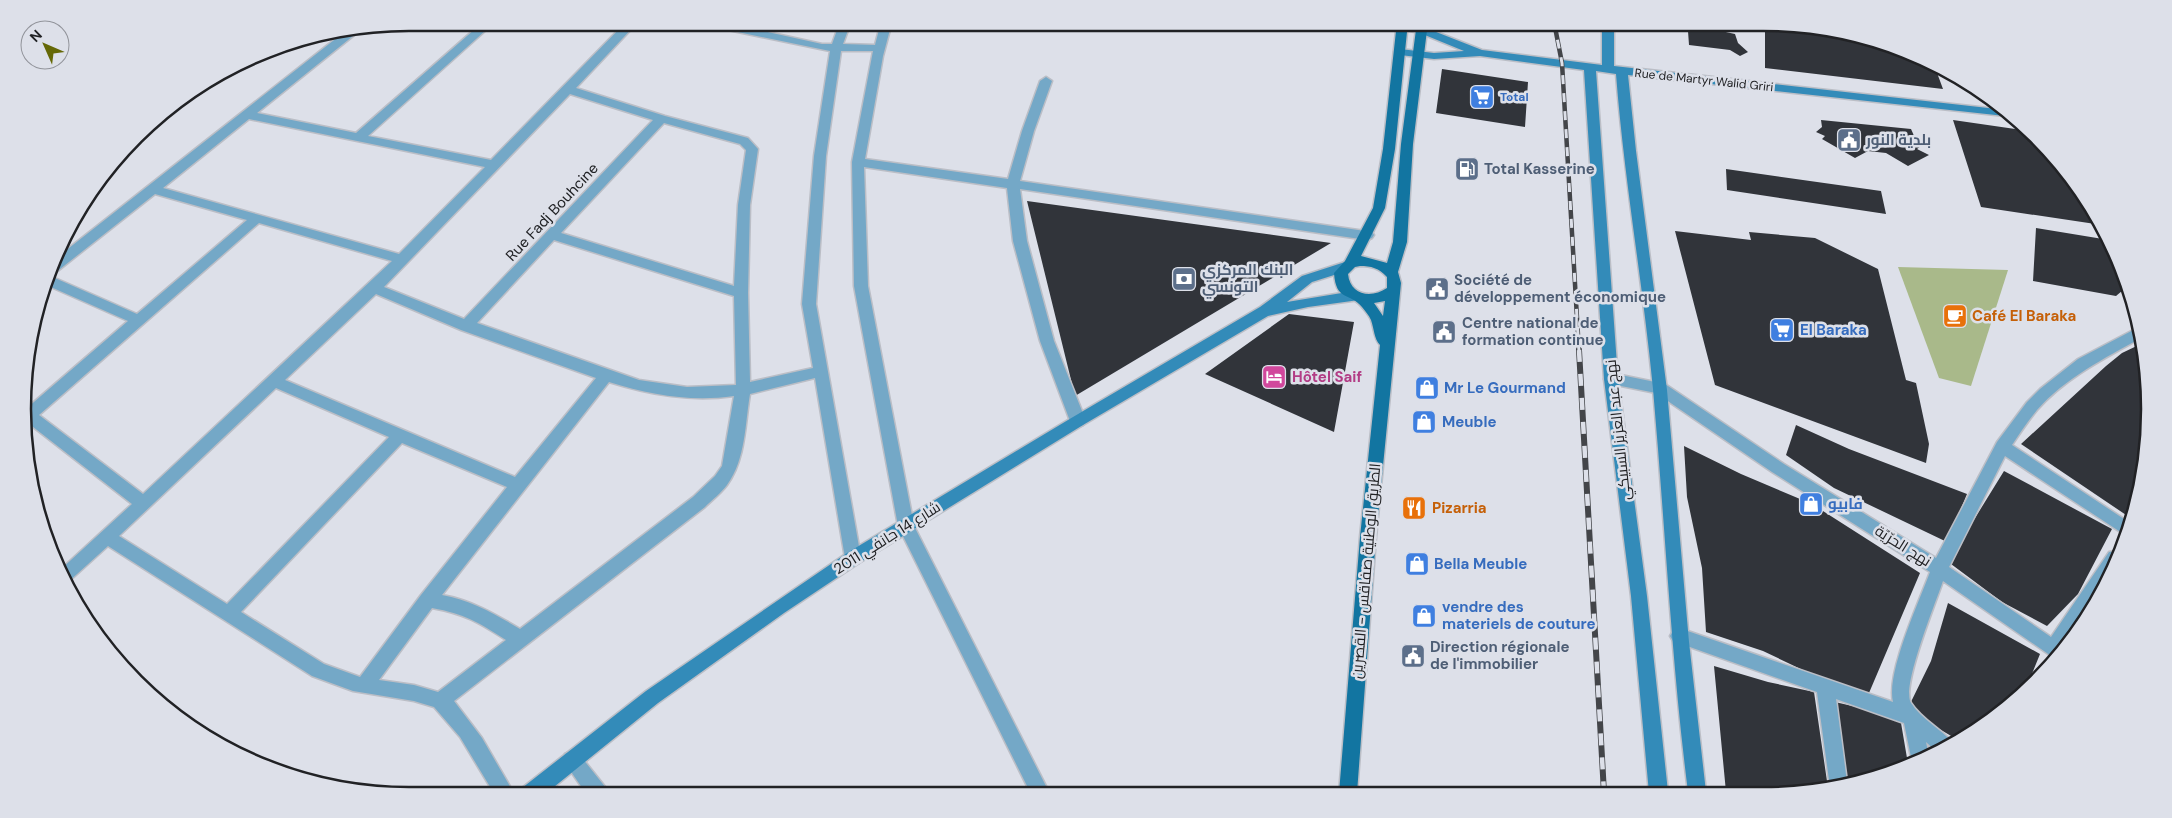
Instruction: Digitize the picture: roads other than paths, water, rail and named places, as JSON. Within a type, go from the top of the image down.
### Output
[{"type":"main road","points":[[1348,266],[1368,261],[1376,263],[1390,272],[1394,278],[1393,290],[1381,299],[1359,297],[1347,291],[1340,279],[1341,273],[1348,266],[1367,235],[1379,208],[1389,149],[1402,31]]},
{"type":"main road","points":[[1390,272],[1400,242],[1407,144],[1422,31]]},
{"type":"main road","name":"الطريق الوطنية صفاقس - القصرين","points":[[1348,787],[1368,537],[1393,290]]},
{"type":"main road","name":"الطريق الوطنية صفاقس - القصرين","points":[[1359,297],[1377,317],[1386,349]]},
{"type":"street","points":[[359,137],[480,31]]},
{"type":"street","points":[[69,573],[108,538],[143,502],[276,382],[374,288],[624,31]]},
{"type":"street","points":[[744,31],[806,45],[880,48]]},
{"type":"street","points":[[842,31],[836,47],[820,156],[810,304],[853,558]]},
{"type":"street","points":[[885,31],[858,162],[861,286],[906,526],[1037,787]]},
{"type":"street","name":"Rue de Martyr Walid Griri","points":[[1434,31],[1480,53],[1997,112]]},
{"type":"street","points":[[1609,31],[1626,132],[1660,388],[1679,636],[1696,787]]},
{"type":"street","points":[[61,261],[346,37]]},
{"type":"street","points":[[1400,52],[1420,55],[1480,53]]},
{"type":"street","name":"نهج عبد العزيز السبيكي","points":[[1590,67],[1611,379],[1639,596],[1658,787]]},
{"type":"street","points":[[1046,81],[1028,131],[1013,184],[1020,241],[1047,341],[1078,421]]},
{"type":"street","points":[[440,701],[699,502],[716,486],[729,468],[733,455],[744,388],[741,293],[744,205],[752,149],[744,141],[662,119],[568,89]]},
{"type":"street","points":[[247,115],[495,165]]},
{"type":"street","name":"Rue Fadj Bouhcine","points":[[466,326],[662,119]]},
{"type":"street","points":[[858,162],[1367,235]]},
{"type":"street","points":[[152,189],[402,259]]},
{"type":"street","points":[[31,413],[257,218]]},
{"type":"street","points":[[552,235],[741,293]]},
{"type":"street","name":"شارع 14 جانفي 2011","points":[[539,787],[652,697],[778,608],[853,558],[1078,421],[1265,311],[1307,279],[1348,266]]},
{"type":"street","points":[[53,282],[138,320]]},
{"type":"street","points":[[374,288],[466,326],[606,375],[657,389],[688,393],[744,388],[822,371]]},
{"type":"street","name":"شارع 14 جانفي 2011","points":[[1265,311],[1359,297]]},
{"type":"street","points":[[1940,743],[1904,708],[1900,688],[1908,657],[1939,569],[2002,446],[2032,406],[2045,393],[2083,363],[2133,336]]},
{"type":"street","points":[[364,686],[427,600],[516,485],[606,375]]},
{"type":"street","name":"نهج الحرّيّة","points":[[1611,379],[1660,388],[1778,468],[1939,569],[2055,649]]},
{"type":"street","points":[[276,382],[516,485]]},
{"type":"street","points":[[31,419],[143,502]]},
{"type":"street","points":[[228,614],[400,435]]},
{"type":"street","points":[[2002,446],[2122,525]]},
{"type":"street","points":[[108,538],[318,670],[339,680],[364,686],[405,691],[440,701],[460,722],[501,787]]},
{"type":"street","points":[[2063,639],[2096,587]]},
{"type":"street","points":[[427,600],[461,606],[487,618],[520,639]]},
{"type":"street","points":[[1679,636],[1912,717]]},
{"type":"street","points":[[1825,687],[1837,779]]},
{"type":"street","points":[[1912,717],[1919,753]]},
{"type":"street","points":[[572,760],[593,787]]},
{"type":"railway","points":[[1556,31],[1562,63],[1579,352]]},
{"type":"railway","points":[[1579,350],[1604,787]]},
{"type":"place","name":"Total","points":[[1482,97]]},
{"type":"place","name":"بلدية النور","points":[[1849,140]]},
{"type":"place","name":"Total Kasserine","points":[[1467,169]]},
{"type":"place","name":"البنك المركزي التونسي","points":[[1184,279]]},
{"type":"place","name":"Société de développement économique","points":[[1437,289]]},
{"type":"place","name":"Café El Baraka","points":[[1955,316]]},
{"type":"place","name":"El Baraka","points":[[1782,330]]},
{"type":"place","name":"Centre national de formation continue","points":[[1444,332]]},
{"type":"place","name":"Hôtel Saif","points":[[1274,377]]},
{"type":"place","name":"Mr Le Gourmand","points":[[1427,388]]},
{"type":"place","name":"Meuble","points":[[1424,422]]},
{"type":"place","name":"فابيو","points":[[1811,504]]},
{"type":"place","name":"Pizarria","points":[[1414,508]]},
{"type":"place","name":"Bella Meuble","points":[[1417,564]]},
{"type":"place","name":"vendre des materiels de couture","points":[[1424,616]]},
{"type":"place","name":"Direction régionale de l'immobilier","points":[[1413,656]]}]
